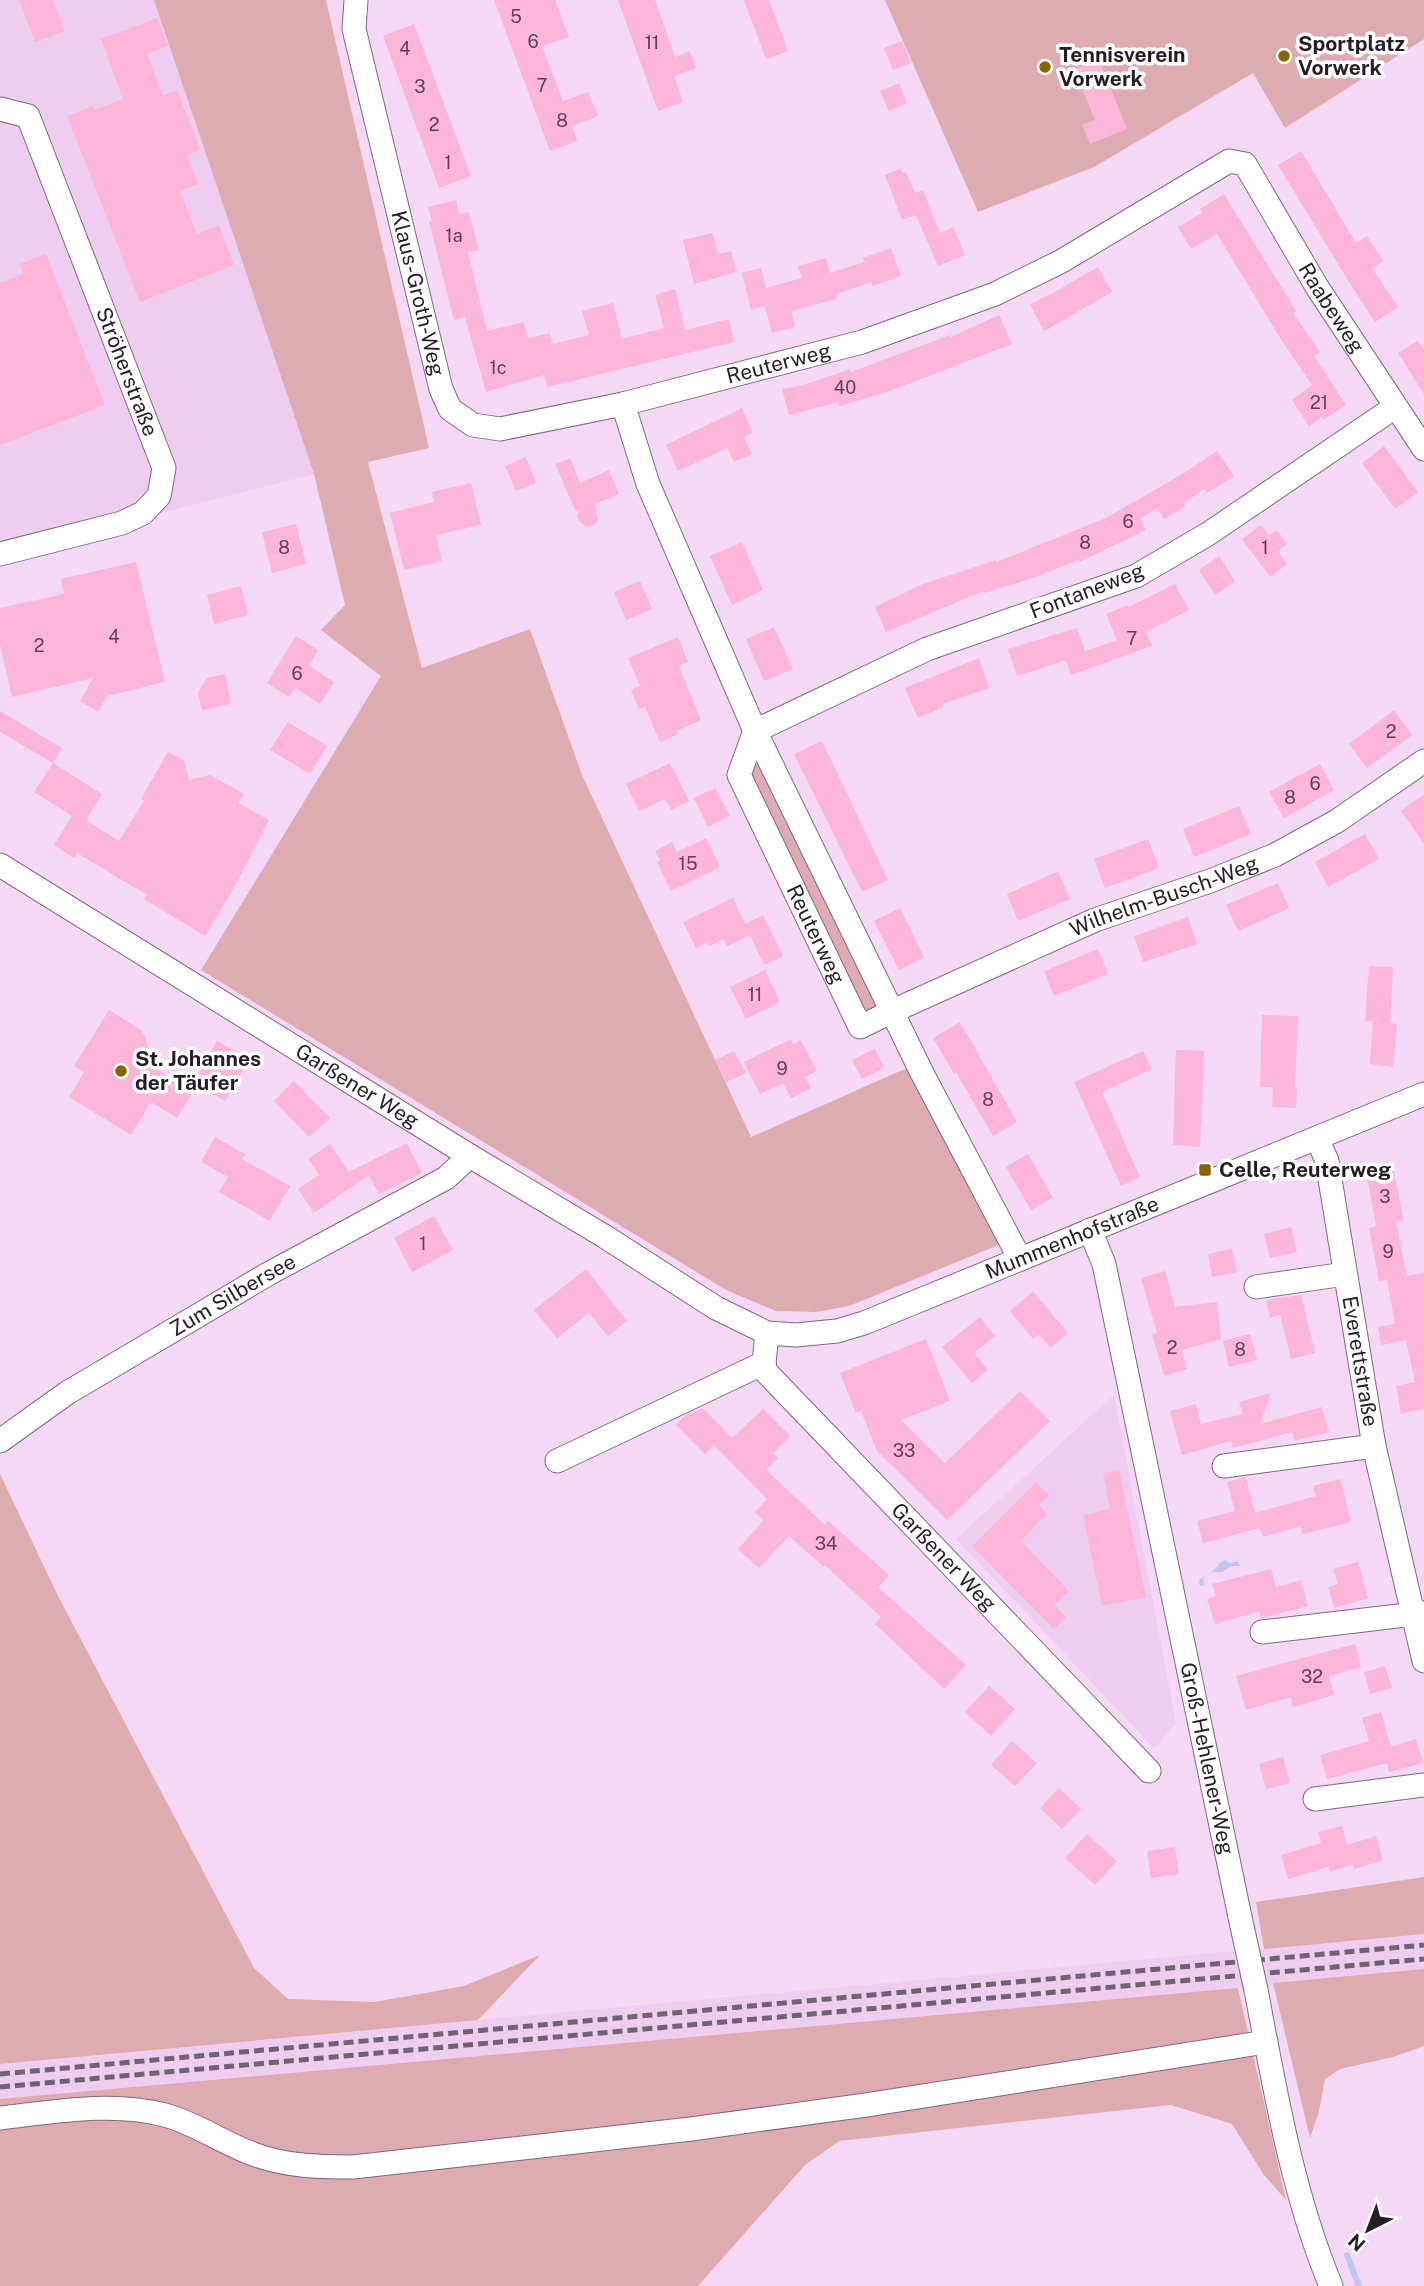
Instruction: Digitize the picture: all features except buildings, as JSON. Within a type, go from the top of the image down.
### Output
[{"type":"street","name":"Klaus-Groth-Weg","points":[[356,0],[354,29],[441,389],[450,409],[473,425],[500,429],[623,404]]},
{"type":"street","name":"Ströherstraße","points":[[0,109],[29,116],[164,468],[159,496],[142,513],[122,523],[0,554]]},
{"type":"street","name":"Reuterweg","points":[[1020,1259],[922,1073],[755,731],[648,484],[623,404],[862,342],[995,294],[1060,262],[1229,161],[1245,164]]},
{"type":"street","name":"Raabeweg","points":[[1245,164],[1317,288],[1424,449]]},
{"type":"street","name":"Fontaneweg","points":[[755,731],[927,649],[1136,576],[1208,534],[1395,407]]},
{"type":"street","name":"Reuterweg","points":[[755,731],[739,775],[860,1027],[893,1011]]},
{"type":"street","name":"Wilhelm-Busch-Weg","points":[[893,1011],[1095,920],[1210,881],[1275,855],[1337,821],[1424,761]]},
{"type":"street","name":"Garßener Weg","points":[[0,865],[604,1236],[716,1308]]},
{"type":"street","name":"Mummenhofstraße","points":[[716,1308],[767,1333],[796,1335],[837,1331],[855,1326],[1424,1094]]},
{"type":"street","name":"Everettstraße","points":[[1317,1138],[1327,1161],[1374,1446],[1418,1613],[1424,1661]]},
{"type":"street","name":"Zum Silbersee","points":[[0,1441],[67,1393],[268,1274],[446,1178],[470,1156]]},
{"type":"street","name":"Groß-Hehlener-Weg","points":[[1090,1230],[1104,1264],[1289,2152],[1305,2214],[1331,2286]]},
{"type":"street","name":"Everettstraße","points":[[1256,1287],[1345,1274]]},
{"type":"street","points":[[557,1461],[764,1363],[767,1333]]},
{"type":"street","name":"Garßener Weg","points":[[764,1363],[766,1372],[1149,1771]]},
{"type":"street","name":"Everettstraße","points":[[1224,1466],[1374,1446]]},
{"type":"street","points":[[1262,1632],[1418,1613]]},
{"type":"street","points":[[1315,1799],[1424,1785]]},
{"type":"street","points":[[0,2118],[88,2108],[127,2109],[166,2115],[254,2155],[303,2167],[353,2167],[691,2129],[866,2105],[1266,2042]]},
{"type":"shaded area","points":[[0,0],[154,0],[314,474],[0,554]]},
{"type":"shaded area","points":[[154,0],[326,0],[429,448],[368,462],[422,668],[530,629],[582,775],[751,1137],[907,1068],[1001,1244],[849,1306],[816,1312],[776,1311],[726,1290],[201,970],[381,676],[321,630],[345,605],[314,474]]},
{"type":"shaded area","name":"Tennisverein Vorwerk","points":[[885,0],[1424,0],[1424,39],[1285,128],[1253,73],[1094,167],[978,212]]},
{"type":"shaded area","points":[[761,762],[879,1006],[863,1013],[745,770]]},
{"type":"shaded area","points":[[1114,1395],[1176,1724],[1154,1748],[956,1539]]},
{"type":"shaded area","points":[[0,1474],[57,1594],[254,1968],[288,1999],[375,2002],[464,1986],[540,1955],[478,2020],[0,2064]]},
{"type":"shaded area","points":[[1424,1877],[1424,1934],[1264,1949],[1256,1902]]},
{"type":"shaded area","points":[[1424,1934],[1424,1969],[0,2099],[0,2061]]},
{"type":"shaded area","points":[[1424,1969],[1424,2046],[1393,2057],[1340,2069],[1325,2079],[1310,2138],[1273,1983]]},
{"type":"shaded area","points":[[1238,1988],[1286,2200],[1264,2175],[1232,2124],[1171,2105],[839,2141],[805,2165],[698,2286],[0,2286],[0,2099]]},
{"type":"water","points":[[1226,1560],[1230,1563],[1238,1561],[1240,1566],[1231,1566],[1222,1572],[1210,1573]]},
{"type":"water","points":[[1206,1575],[1203,1579],[1204,1585],[1200,1586],[1199,1580]]},
{"type":"waterway","points":[[1347,2255],[1359,2286]]},
{"type":"railway","points":[[0,2074],[1424,1945]]},
{"type":"railway","points":[[0,2087],[1424,1959]]},
{"type":"place","name":"Sportplatz Vorwerk","points":[[1284,56]]},
{"type":"place","name":"Tennisverein Vorwerk","points":[[1045,67]]},
{"type":"place","name":"St. Johannes der Täufer","points":[[121,1071]]},
{"type":"place","name":"Celle, Reuterweg","points":[[1205,1170]]}]
